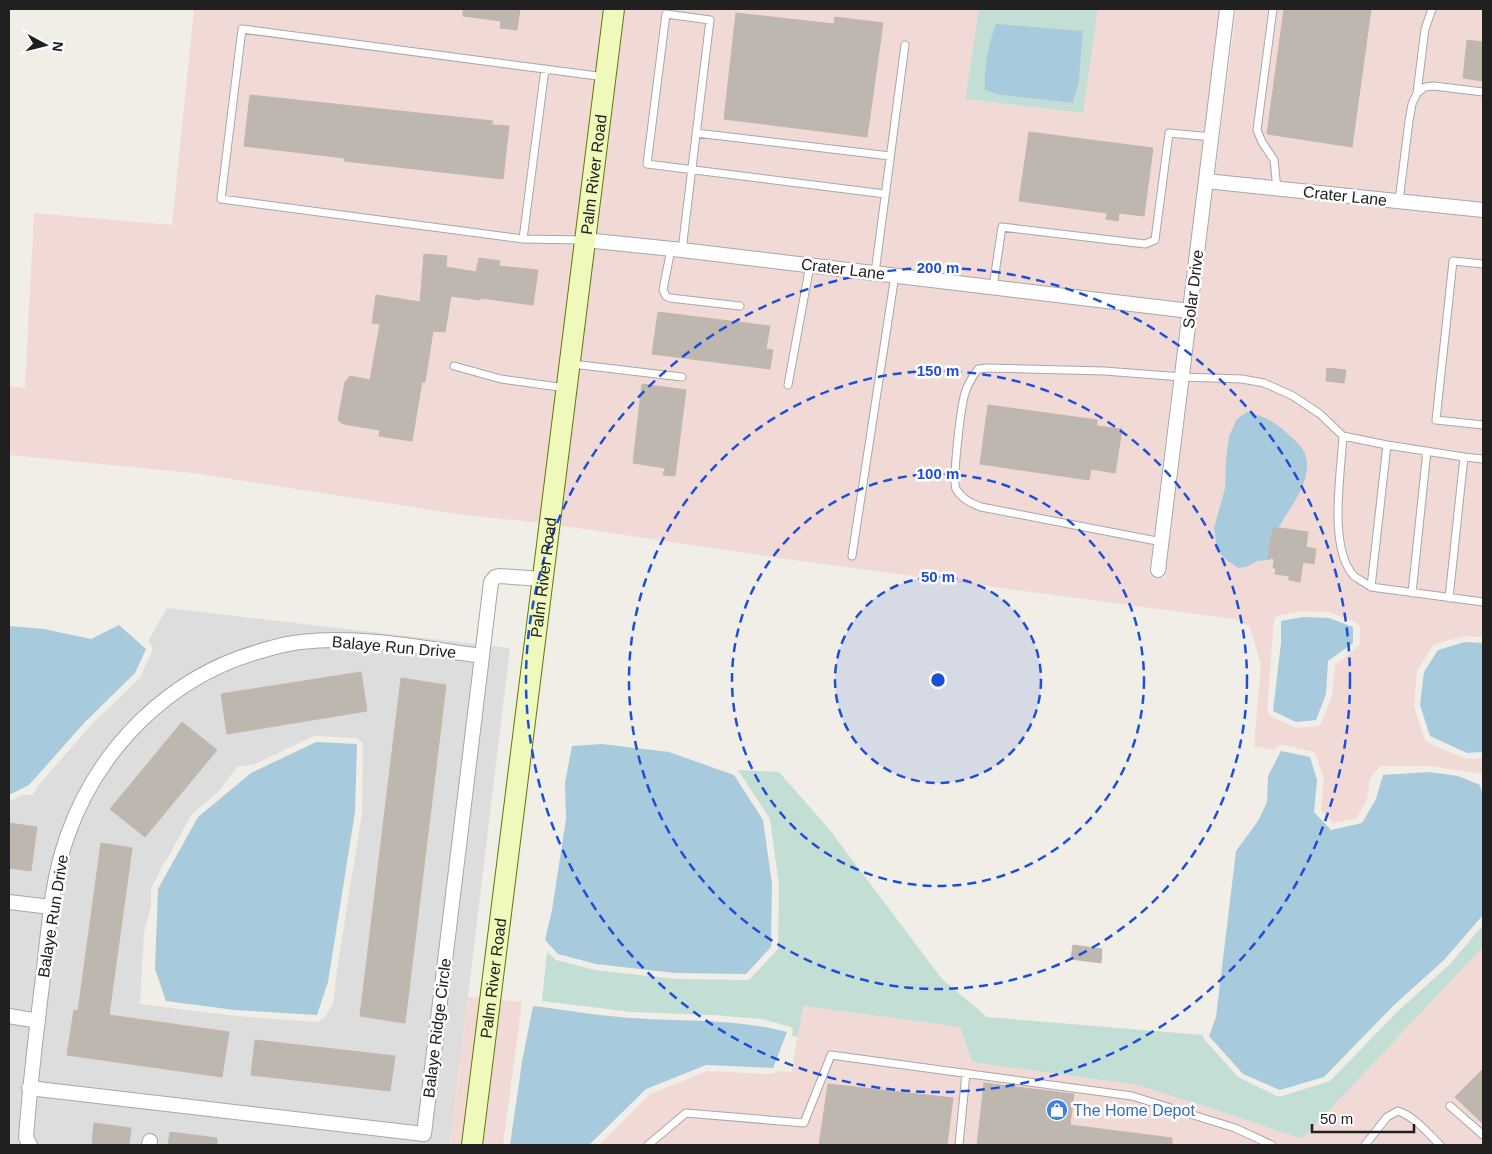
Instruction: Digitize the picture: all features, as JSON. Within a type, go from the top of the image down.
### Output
[{"type":"street","name":"Palm River Road","points":[[472,1145],[614,9]]},
{"type":"street","name":"Solar Drive","points":[[1158,570],[1227,9]]},
{"type":"street","name":"Crater Lane","points":[[1206,181],[1483,210]]},
{"type":"street","name":"Crater Lane","points":[[585,240],[676,249],[1190,311]]},
{"type":"street","name":"Balaye Ridge Circle","points":[[30,1088],[424,1134],[491,582],[495,577],[505,576],[542,579]]},
{"type":"street","name":"Balaye Run Drive","points":[[26,1143],[30,1088],[58,872],[67,838],[93,780],[110,754],[129,732],[173,693],[204,673],[239,657],[299,642],[338,640],[375,642],[482,656]]},
{"type":"street","points":[[9,902],[52,907]]},
{"type":"street","points":[[9,1016],[38,1021]]},
{"type":"lane","points":[[1273,9],[1257,130],[1262,142],[1274,160],[1277,188]]},
{"type":"lane","points":[[1399,202],[1409,121],[1412,104],[1417,93],[1425,28],[1432,9]]},
{"type":"lane","points":[[740,306],[670,298],[666,296],[663,290],[676,249],[691,171],[710,20],[666,14],[647,164],[691,171],[885,194]]},
{"type":"lane","points":[[585,240],[523,239],[221,199],[242,29],[605,77]]},
{"type":"lane","points":[[875,273],[905,45]]},
{"type":"lane","points":[[523,239],[545,69]]},
{"type":"lane","points":[[1417,93],[1425,87],[1434,86],[1483,92]]},
{"type":"lane","points":[[696,133],[890,156]]},
{"type":"lane","points":[[993,287],[1002,227],[1145,244],[1155,240],[1169,133],[1212,137]]},
{"type":"lane","points":[[1483,264],[1453,261],[1436,420],[1483,425]]},
{"type":"lane","points":[[788,385],[810,265]]},
{"type":"lane","points":[[852,556],[895,276]]},
{"type":"lane","points":[[569,364],[682,377]]},
{"type":"lane","points":[[454,366],[501,379],[566,388]]},
{"type":"lane","points":[[1162,542],[974,504],[962,497],[956,488],[957,450],[965,394],[972,377],[978,369],[1104,371],[1182,378],[1242,379],[1264,383],[1294,396],[1320,414],[1343,436],[1387,445],[1483,459]]},
{"type":"lane","points":[[1343,436],[1338,525],[1340,547],[1346,564],[1355,577],[1371,587],[1483,602]]},
{"type":"lane","points":[[1371,587],[1387,445]]},
{"type":"lane","points":[[1412,593],[1427,451]]},
{"type":"lane","points":[[1449,598],[1464,457]]},
{"type":"lane","points":[[648,1145],[686,1113],[804,1124],[831,1055],[1132,1096],[1235,1128],[1272,1145]]},
{"type":"lane","points":[[959,1145],[966,1073]]},
{"type":"lane","points":[[1450,1106],[1483,1135]]},
{"type":"lane","points":[[1365,1145],[1387,1117],[1398,1111],[1406,1114],[1440,1145]]},
{"type":"shaded area","points":[[194,9],[606,9],[541,523],[464,515],[193,473],[9,455],[9,386],[25,388],[34,213],[172,225]]},
{"type":"shaded area","points":[[622,9],[979,9],[965,99],[1082,113],[1098,9],[1220,9],[1183,303],[594,234]]},
{"type":"shaded area","points":[[979,9],[1098,9],[1083,113],[965,99]],"holes":[[[1083,32],[1079,80],[1073,103],[999,95],[985,90]]]},
{"type":"shaded area","points":[[1236,9],[1483,9],[1483,203],[1215,175]]},
{"type":"shaded area","points":[[996,24],[1083,31],[1079,81],[1073,103],[999,95],[985,90],[987,57]]},
{"type":"shaded area","points":[[1213,189],[1483,217],[1483,637],[1465,636],[1435,644],[1432,647],[1417,671],[1414,706],[1427,742],[1466,759],[1483,758],[1483,774],[1430,766],[1380,766],[1370,779],[1367,800],[1357,818],[1333,823],[1321,810],[1324,779],[1315,752],[1283,745],[1278,746],[1274,750],[1254,746],[1261,665],[1250,626],[1233,619],[793,560],[557,525],[592,248],[1181,317],[1149,575],[1165,578]],"holes":[[[1229,436],[1306,472],[1295,501],[1273,539],[1270,559],[1257,561],[1214,528],[1225,488]],[[1302,611],[1329,612],[1356,622],[1360,626],[1360,643],[1359,646],[1335,665],[1332,696],[1319,726],[1295,728],[1270,716],[1267,711],[1274,620],[1280,615]]]},
{"type":"shaded area","points":[[1247,412],[1281,427],[1304,451],[1307,467],[1302,488],[1274,537],[1270,560],[1257,561],[1246,567],[1238,568],[1225,559],[1217,550],[1214,528],[1225,488],[1229,436],[1237,419]]},
{"type":"shaded area","points":[[167,608],[510,648],[450,1145],[9,1145],[9,802],[23,795],[33,795],[38,786],[90,726],[140,678],[153,649],[148,641]],"holes":[[[314,736],[357,738],[363,743],[362,813],[333,1004],[324,1018],[317,1022],[235,1016],[140,1004],[144,933],[151,906],[151,888],[192,814],[219,791],[237,767],[255,764]]]},
{"type":"shaded area","points":[[1303,617],[1329,618],[1353,627],[1353,643],[1328,661],[1326,694],[1316,720],[1296,722],[1273,711],[1281,643],[1281,621]]},
{"type":"shaded area","points":[[119,625],[146,649],[135,673],[85,722],[29,785],[9,795],[9,626],[44,629],[91,639]]},
{"type":"shaded area","points":[[1465,642],[1483,643],[1483,752],[1467,753],[1430,736],[1420,705],[1424,672],[1438,650]]},
{"type":"shaded area","points":[[316,742],[357,744],[355,812],[328,982],[317,1015],[235,1010],[166,1001],[155,969],[158,889],[198,817],[251,773]]},
{"type":"shaded area","points":[[602,744],[669,752],[734,775],[763,820],[772,884],[771,947],[746,974],[675,973],[596,964],[558,954],[545,940],[552,910],[566,819],[565,783],[572,746]]},
{"type":"shaded area","points":[[1281,751],[1310,757],[1317,780],[1314,812],[1331,830],[1362,823],[1376,799],[1383,775],[1429,772],[1458,776],[1480,785],[1483,796],[1483,915],[1444,960],[1393,1006],[1324,1077],[1280,1090],[1243,1074],[1209,1036],[1216,1017],[1236,851],[1258,821],[1267,802],[1268,776]]},
{"type":"shaded area","points":[[738,770],[779,772],[829,829],[942,979],[987,1017],[1203,1035],[1204,1039],[1238,1077],[1277,1096],[1330,1081],[1398,1011],[1450,964],[1483,925],[1483,947],[1302,1139],[1137,1085],[972,1062],[960,1027],[803,1006],[798,1037],[792,1036],[793,1030],[791,1027],[762,1019],[632,1012],[542,1001],[547,952],[556,960],[595,970],[676,979],[746,980],[750,979],[778,949],[779,885],[770,819]]},
{"type":"shaded area","points":[[1483,947],[1483,1145],[599,1145],[650,1094],[707,1071],[772,1074],[779,1071],[792,1072],[802,1006],[960,1027],[972,1062],[1137,1085],[1302,1139]]},
{"type":"shaded area","points":[[468,997],[482,998],[464,1145],[450,1145]]},
{"type":"shaded area","points":[[498,1000],[522,1002],[503,1145],[480,1145]]},
{"type":"shaded area","points":[[533,1006],[620,1017],[729,1022],[787,1032],[773,1068],[706,1065],[646,1089],[589,1145],[510,1145],[522,1062]]},
{"type":"building","points":[[463,9],[520,9],[517,30],[500,28],[501,21],[463,16]]},
{"type":"building","points":[[1284,9],[1371,9],[1352,147],[1267,134]]},
{"type":"building","points":[[736,13],[834,24],[835,17],[883,23],[867,137],[724,119]]},
{"type":"building","points":[[1467,40],[1483,42],[1483,81],[1463,78]]},
{"type":"building","points":[[250,95],[493,121],[492,125],[509,126],[503,179],[344,161],[344,158],[244,146]]},
{"type":"building","points":[[1029,132],[1153,148],[1144,216],[1119,213],[1118,221],[1106,219],[1107,213],[1019,201]]},
{"type":"building","points":[[424,254],[447,256],[446,267],[476,272],[479,258],[500,261],[499,266],[538,270],[533,305],[451,296],[445,332],[433,331],[425,382],[422,382],[412,441],[379,436],[380,430],[343,424],[338,420],[345,382],[350,376],[370,380],[380,324],[372,323],[376,295],[420,302]]},
{"type":"building","points":[[658,312],[770,326],[766,349],[773,350],[770,369],[652,354]]},
{"type":"building","points":[[1327,368],[1346,370],[1344,383],[1326,381]]},
{"type":"building","points":[[642,384],[686,390],[675,476],[663,475],[665,468],[633,463]]},
{"type":"building","points":[[988,405],[1097,420],[1097,426],[1122,429],[1115,473],[1091,469],[1089,480],[980,464]]},
{"type":"building","points":[[1273,527],[1308,532],[1306,547],[1316,549],[1314,564],[1303,562],[1300,582],[1289,580],[1289,576],[1275,574],[1276,568],[1273,568],[1274,559],[1268,558]]},
{"type":"building","points":[[361,672],[367,711],[227,734],[221,694]]},
{"type":"building","points":[[401,678],[446,685],[405,1023],[360,1016]]},
{"type":"building","points":[[182,722],[217,750],[145,837],[110,809]]},
{"type":"building","points":[[9,823],[37,827],[31,871],[9,868]]},
{"type":"building","points":[[101,843],[132,848],[109,1015],[229,1032],[222,1077],[67,1055],[74,1010],[78,1011]]},
{"type":"building","points":[[1073,945],[1102,949],[1101,963],[1071,959]]},
{"type":"building","points":[[255,1040],[395,1056],[390,1091],[251,1075]]},
{"type":"building","points":[[1483,1069],[1483,1124],[1455,1097]]},
{"type":"building","points":[[984,1083],[1074,1094],[1070,1125],[1172,1138],[1172,1145],[977,1145]]},
{"type":"building","points":[[828,1084],[953,1098],[947,1145],[819,1145]]},
{"type":"building","points":[[94,1123],[131,1128],[129,1145],[97,1145],[92,1143]]},
{"type":"building","points":[[170,1132],[217,1138],[217,1145],[168,1145]]},
{"type":"place","name":"The Home Depot","points":[[1057,1110]]}]
